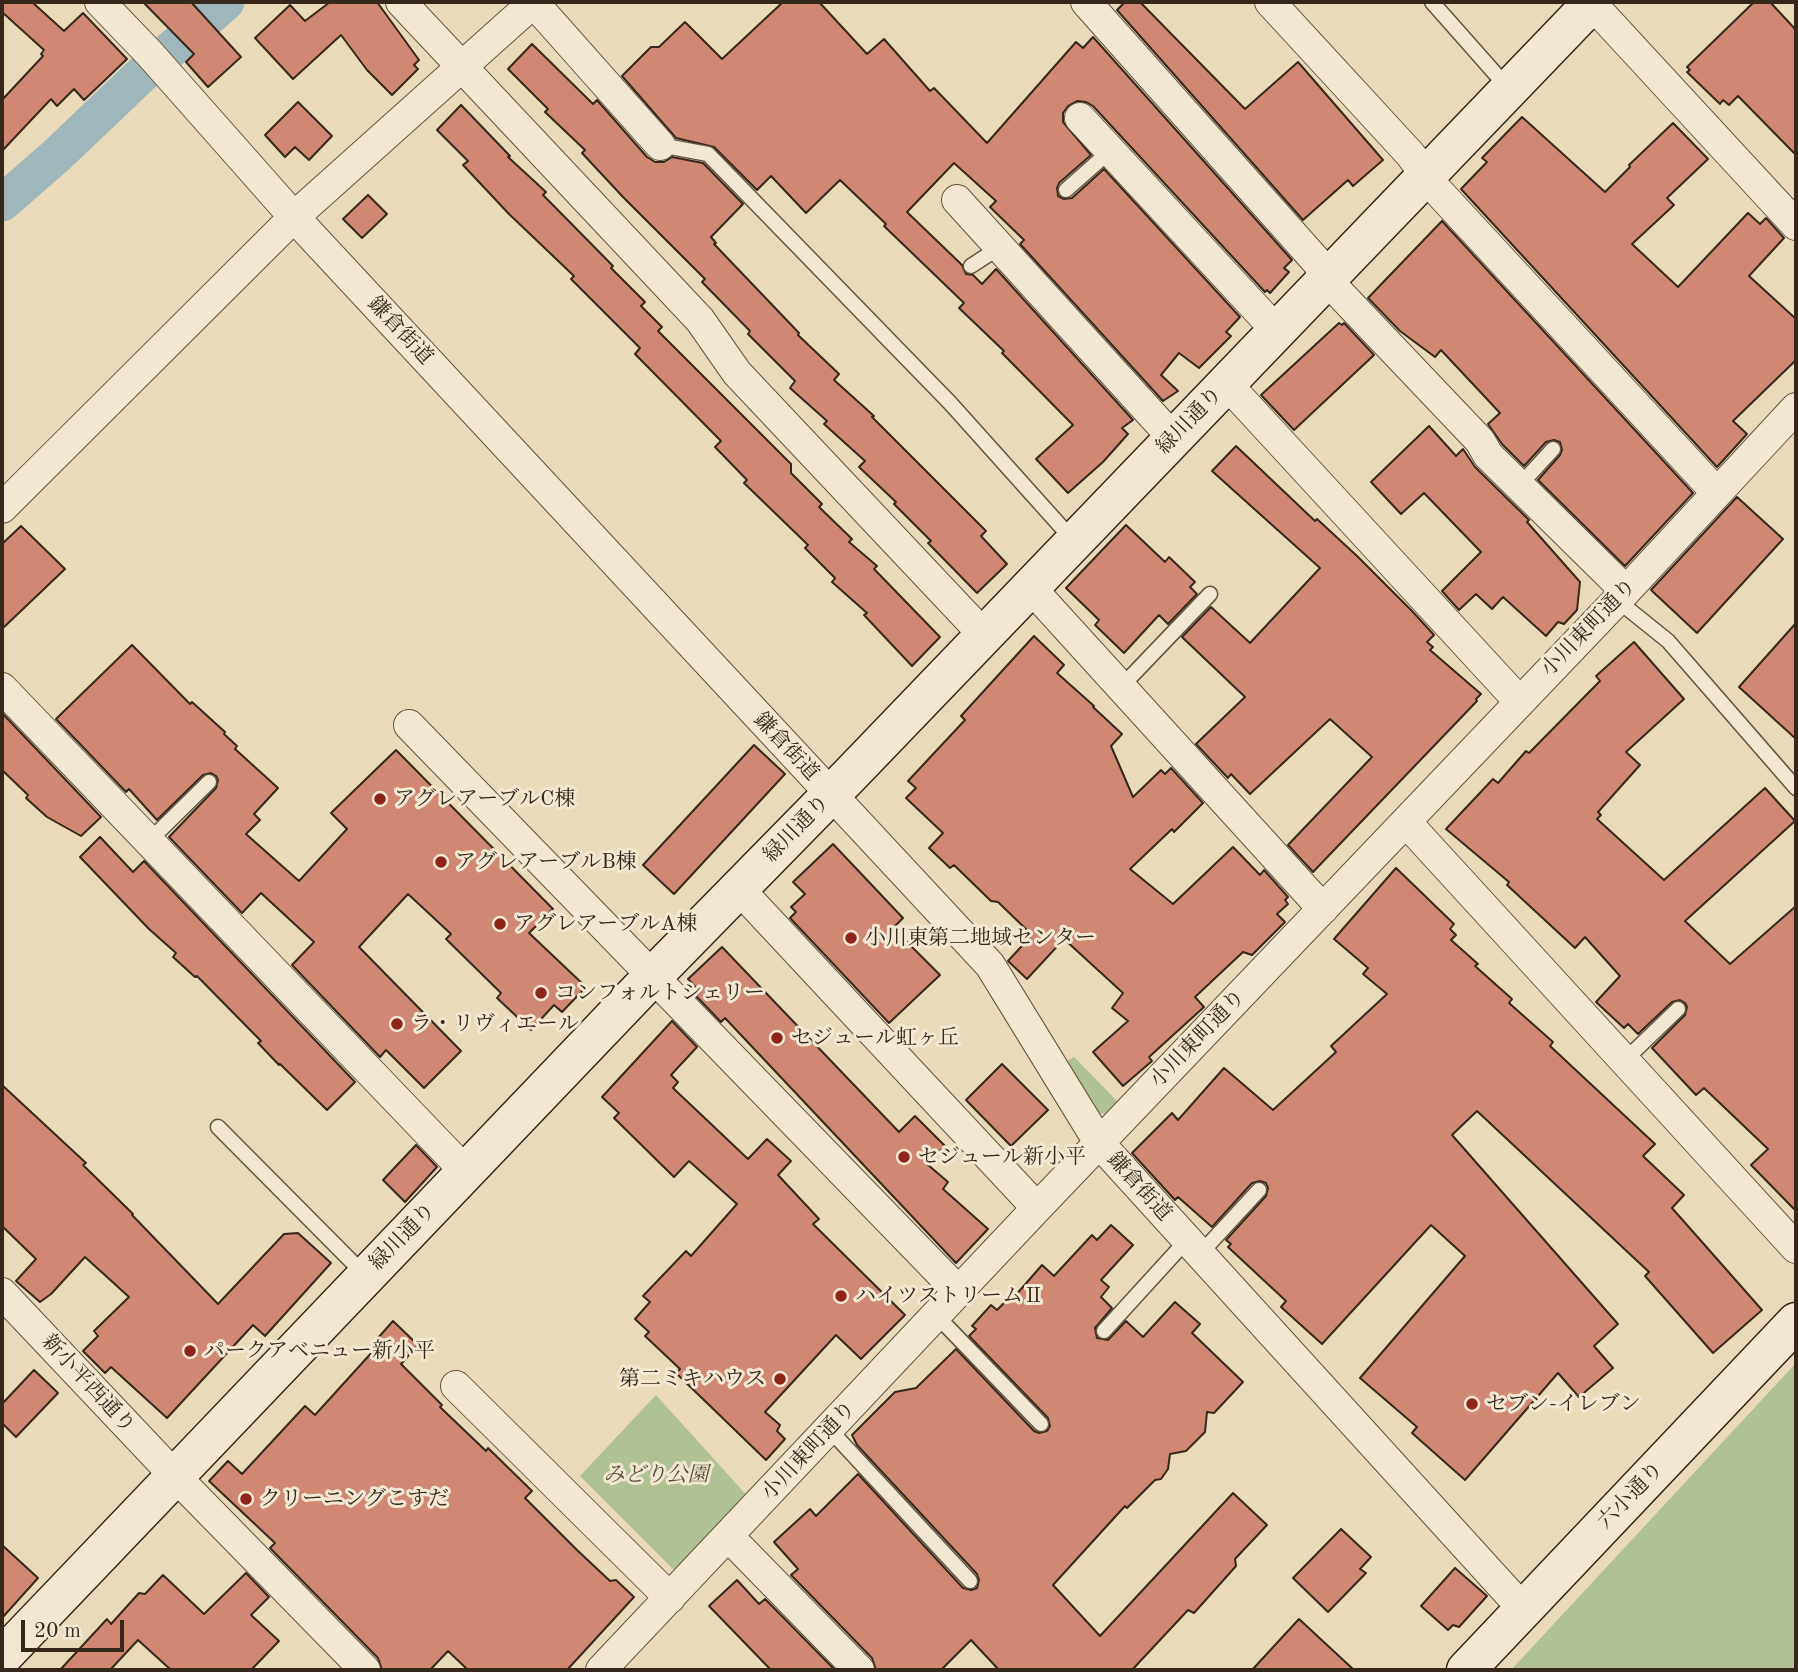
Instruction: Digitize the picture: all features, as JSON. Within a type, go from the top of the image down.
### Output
[{"type":"street","name":"鎌倉街道","points":[[100,2],[294,217],[990,965],[1100,1144],[1523,1609]]},
{"type":"street","points":[[401,2],[700,320],[737,373],[983,634]]},
{"type":"street","points":[[2,508],[294,217],[533,2],[660,145]]},
{"type":"street","points":[[1086,2],[1318,263],[1326,279],[1622,595]]},
{"type":"street","points":[[1270,2],[1410,154],[1425,176],[1716,492]]},
{"type":"street","points":[[1592,2],[1796,225]]},
{"type":"street","name":"緑川通り","points":[[2,1657],[366,1275],[1592,2]]},
{"type":"street","points":[[1080,118],[1276,330]]},
{"type":"street","points":[[957,200],[1173,438]]},
{"type":"street","points":[[1226,383],[1519,701]]},
{"type":"street","name":"小川東町通り","points":[[601,1670],[1622,595],[1796,408]]},
{"type":"street","points":[[1030,587],[1323,909]]},
{"type":"street","points":[[2,688],[466,1172]]},
{"type":"street","points":[[409,725],[959,1292]]},
{"type":"street","points":[[1406,822],[1796,1248]]},
{"type":"street","points":[[739,889],[1037,1208]]},
{"type":"street","name":"新小平西通り","points":[[2,1293],[174,1475],[365,1670]]},
{"type":"street","name":"六小通り","points":[[1466,1670],[1796,1322]]},
{"type":"street","points":[[456,1386],[670,1598]]},
{"type":"street","points":[[729,1537],[859,1670]]},
{"type":"lane","points":[[1432,2],[1509,89]]},
{"type":"lane","points":[[660,145],[708,154],[951,404],[1074,542]]},
{"type":"lane","points":[[1066,190],[1110,151]]},
{"type":"lane","points":[[971,266],[1000,247]]},
{"type":"lane","points":[[1519,486],[1553,449]]},
{"type":"lane","points":[[1121,687],[1210,594]]},
{"type":"lane","points":[[1622,595],[1668,640],[1796,788]]},
{"type":"lane","points":[[149,841],[209,782]]},
{"type":"lane","points":[[1624,1061],[1678,1009]]},
{"type":"lane","points":[[218,1127],[366,1275]]},
{"type":"lane","points":[[1104,1331],[1259,1190]]},
{"type":"lane","points":[[937,1316],[1041,1424]]},
{"type":"lane","points":[[830,1430],[970,1581]]},
{"type":"green space","points":[[1074,1057],[1122,1106],[1112,1115],[1100,1113],[1090,1104],[1064,1063]]},
{"type":"green space","points":[[1796,1363],[1796,1670],[1511,1670]]},
{"type":"green space","name":"みどり公園","points":[[656,1395],[750,1499],[674,1570],[580,1476]]},
{"type":"building","points":[[2,2],[32,2],[64,31],[83,13],[127,59],[84,100],[74,89],[57,106],[51,99],[2,151],[2,100],[43,56],[41,54],[44,50],[2,12]]},
{"type":"building","points":[[143,2],[191,2],[241,57],[208,87],[186,62],[194,54]]},
{"type":"building","points":[[330,2],[377,2],[419,60],[414,65],[418,69],[392,95],[367,70],[341,35],[293,79],[255,38],[290,5],[305,21]]},
{"type":"building","points":[[783,2],[819,2],[867,54],[884,39],[930,91],[934,88],[987,143],[1076,42],[1083,48],[1093,37],[1292,260],[1284,268],[1289,272],[1270,293],[1267,290],[1265,292],[1093,106],[1077,101],[1068,106],[1063,113],[1063,122],[1091,155],[1059,183],[1058,196],[1064,199],[1072,198],[1104,169],[1240,317],[1226,332],[1231,336],[1199,368],[1179,353],[1161,375],[1178,391],[1163,401],[1020,244],[1024,240],[990,207],[996,201],[954,163],[907,212],[962,265],[966,274],[973,275],[982,284],[996,269],[1133,420],[1122,428],[1128,434],[1103,462],[1068,493],[1036,459],[1073,425],[1002,353],[1004,351],[959,308],[964,303],[840,180],[806,213],[771,176],[757,190],[714,147],[676,138],[622,76],[651,47],[659,47],[685,22],[722,59]]},
{"type":"building","points":[[1125,2],[1140,2],[1245,109],[1298,62],[1383,160],[1353,186],[1348,180],[1303,220],[1117,10]]},
{"type":"building","points":[[1754,2],[1770,2],[1796,30],[1796,155],[1738,96],[1729,105],[1723,100],[1720,104],[1687,72],[1690,70],[1687,67]]},
{"type":"building","points":[[532,44],[593,104],[597,100],[647,157],[655,162],[664,162],[672,157],[703,163],[743,204],[711,237],[716,243],[714,244],[798,335],[839,374],[834,380],[874,416],[872,417],[986,531],[981,536],[1007,564],[977,593],[928,543],[931,541],[894,504],[896,502],[859,467],[865,461],[824,424],[827,421],[790,388],[795,381],[702,282],[705,279],[623,197],[582,153],[585,150],[545,112],[548,109],[508,69]]},
{"type":"building","points":[[298,102],[332,136],[309,160],[295,147],[285,157],[265,135]]},
{"type":"building","points":[[461,105],[510,156],[508,157],[546,192],[543,195],[613,266],[611,268],[645,302],[641,306],[662,327],[658,331],[791,464],[791,473],[822,504],[819,507],[852,539],[849,542],[877,566],[874,569],[940,637],[912,666],[864,615],[867,613],[832,582],[835,578],[805,548],[808,545],[744,483],[747,480],[715,447],[721,441],[635,354],[640,348],[571,279],[574,276],[509,214],[463,165],[468,161],[437,130]]},
{"type":"building","points":[[1522,117],[1605,192],[1673,123],[1708,159],[1667,198],[1674,205],[1632,244],[1678,287],[1748,213],[1760,224],[1766,218],[1784,238],[1749,276],[1796,319],[1796,360],[1733,421],[1747,434],[1717,467],[1461,189],[1487,162],[1482,158]]},
{"type":"building","points":[[368,195],[387,214],[362,238],[343,219]]},
{"type":"building","points":[[1442,221],[1693,493],[1625,566],[1538,480],[1560,455],[1560,442],[1546,442],[1524,466],[1502,444],[1488,424],[1500,413],[1441,350],[1435,357],[1400,331],[1368,298]]},
{"type":"building","points":[[1339,323],[1344,323],[1374,355],[1294,430],[1261,395]]},
{"type":"building","points":[[1429,426],[1456,456],[1463,449],[1475,467],[1529,520],[1527,522],[1580,582],[1577,610],[1564,624],[1558,622],[1546,636],[1503,597],[1492,609],[1476,594],[1459,610],[1442,591],[1481,552],[1424,493],[1401,514],[1371,482]]},
{"type":"building","points":[[1236,446],[1315,521],[1317,519],[1357,556],[1412,611],[1434,635],[1427,642],[1433,647],[1430,650],[1481,694],[1313,872],[1288,845],[1372,757],[1330,719],[1250,794],[1231,774],[1228,778],[1196,744],[1245,697],[1182,637],[1211,607],[1250,643],[1320,568],[1212,471]]},
{"type":"building","points":[[1737,497],[1783,539],[1697,633],[1651,590]]},
{"type":"building","points":[[1126,525],[1165,562],[1169,557],[1195,582],[1190,587],[1197,594],[1168,624],[1159,615],[1124,653],[1095,625],[1099,620],[1066,588]]},
{"type":"building","points":[[21,526],[65,569],[2,629],[2,544]]},
{"type":"building","points":[[1796,623],[1796,739],[1739,687]]},
{"type":"building","points":[[1034,636],[1064,665],[1057,673],[1122,734],[1111,746],[1133,797],[1161,770],[1165,774],[1171,768],[1203,803],[1130,869],[1173,904],[1233,847],[1260,875],[1264,870],[1288,897],[1285,900],[1288,904],[1277,914],[1285,922],[1252,955],[1243,952],[1195,997],[1204,1007],[1149,1057],[1152,1061],[1123,1086],[1093,1052],[1128,1021],[1112,1008],[1123,993],[1064,939],[1027,979],[1008,961],[1032,935],[998,902],[991,901],[954,865],[950,868],[929,848],[943,833],[906,798],[916,788],[908,781],[965,720],[961,716]]},
{"type":"building","points":[[1634,642],[1684,699],[1626,752],[1640,765],[1598,812],[1601,815],[1597,819],[1664,880],[1765,788],[1795,821],[1685,921],[1730,964],[1796,906],[1796,1211],[1751,1165],[1768,1149],[1704,1088],[1696,1095],[1652,1048],[1685,1015],[1685,1003],[1680,1000],[1672,1002],[1638,1034],[1628,1024],[1624,1028],[1596,1002],[1620,976],[1585,937],[1575,948],[1507,885],[1509,882],[1446,829],[1493,779],[1498,783],[1526,751],[1529,753],[1600,681],[1596,676]]},
{"type":"building","points":[[132,645],[190,704],[192,702],[225,732],[237,746],[235,749],[278,788],[254,814],[260,820],[246,834],[299,881],[347,829],[331,813],[396,750],[553,909],[529,933],[586,987],[562,1012],[554,1005],[531,1030],[497,998],[501,993],[446,939],[451,934],[408,894],[359,947],[461,1051],[424,1088],[386,1050],[380,1057],[292,965],[314,942],[261,893],[242,913],[169,837],[216,788],[216,776],[211,773],[203,775],[157,820],[129,789],[126,792],[56,719]]},
{"type":"building","points":[[2,713],[101,817],[81,836],[47,817],[2,770]]},
{"type":"building","points":[[754,745],[785,774],[674,894],[643,865]]},
{"type":"building","points":[[100,837],[133,872],[144,861],[355,1082],[327,1110],[279,1065],[258,1043],[261,1041],[197,976],[173,957],[176,953],[149,929],[80,857]]},
{"type":"building","name":"小川東第二地域センター","points":[[833,844],[903,918],[893,928],[940,975],[889,1023],[790,918],[796,912],[791,907],[805,894],[793,882]]},
{"type":"building","points":[[1396,868],[1454,924],[1450,929],[1456,935],[1451,940],[1512,999],[1509,1003],[1553,1042],[1550,1046],[1655,1144],[1643,1156],[1684,1195],[1672,1208],[1762,1310],[1713,1353],[1645,1276],[1649,1272],[1477,1111],[1452,1135],[1618,1324],[1594,1346],[1613,1368],[1579,1397],[1558,1373],[1465,1480],[1412,1433],[1417,1427],[1360,1378],[1465,1256],[1431,1225],[1322,1344],[1281,1307],[1286,1301],[1228,1247],[1231,1244],[1226,1240],[1266,1196],[1266,1183],[1252,1183],[1212,1227],[1178,1197],[1175,1200],[1132,1153],[1172,1113],[1178,1120],[1224,1068],[1273,1110],[1336,1052],[1331,1046],[1387,994],[1363,974],[1368,968],[1334,939]]},
{"type":"building","points":[[722,947],[899,1132],[915,1116],[945,1146],[927,1164],[948,1182],[943,1189],[988,1229],[956,1263],[725,1018],[721,1022],[696,996],[700,992],[688,979]]},
{"type":"building","points":[[672,1021],[697,1047],[671,1075],[678,1082],[673,1088],[748,1159],[767,1139],[791,1161],[778,1175],[819,1219],[813,1224],[905,1315],[861,1359],[836,1335],[765,1412],[780,1425],[777,1431],[785,1439],[766,1460],[676,1373],[680,1369],[645,1336],[649,1332],[635,1319],[650,1302],[643,1296],[686,1251],[691,1256],[737,1204],[689,1161],[674,1177],[614,1118],[619,1113],[602,1097]]},
{"type":"building","points":[[1002,1064],[1048,1110],[1011,1146],[966,1100]]},
{"type":"building","points":[[2,1085],[86,1163],[83,1165],[218,1304],[284,1234],[298,1233],[331,1263],[265,1336],[253,1325],[167,1418],[111,1367],[105,1373],[83,1351],[98,1336],[94,1331],[129,1297],[85,1257],[51,1294],[40,1302],[16,1281],[36,1259],[2,1226]]},
{"type":"building","points":[[416,1145],[437,1167],[405,1202],[383,1180]]},
{"type":"building","points":[[1111,1225],[1133,1245],[1101,1280],[1109,1287],[1101,1297],[1112,1308],[1095,1328],[1097,1338],[1108,1340],[1126,1321],[1143,1337],[1175,1302],[1200,1324],[1192,1333],[1243,1382],[1214,1413],[1207,1412],[1205,1432],[1186,1451],[1170,1454],[1168,1469],[1161,1479],[1155,1480],[1127,1508],[1125,1506],[1053,1585],[1100,1636],[1233,1493],[1267,1525],[1235,1559],[1236,1566],[1194,1613],[1188,1610],[1132,1670],[999,1670],[971,1640],[941,1670],[876,1670],[872,1658],[791,1575],[798,1569],[774,1542],[810,1509],[816,1516],[858,1474],[963,1588],[977,1588],[977,1574],[857,1445],[852,1435],[895,1392],[916,1388],[956,1349],[1034,1431],[1047,1431],[1050,1426],[1048,1418],[969,1336],[976,1329],[972,1326],[991,1305],[997,1310],[1013,1294],[1015,1296],[1042,1265],[1054,1276],[1092,1235],[1097,1240]]},
{"type":"building","points":[[393,1321],[418,1345],[401,1364],[442,1405],[440,1407],[532,1491],[525,1498],[577,1550],[610,1581],[616,1580],[634,1597],[567,1670],[468,1670],[448,1651],[430,1670],[382,1670],[378,1658],[270,1548],[275,1543],[209,1481],[228,1461],[242,1474],[305,1406],[315,1415],[374,1350],[370,1347]]},
{"type":"building","points":[[34,1370],[58,1393],[16,1437],[2,1423],[2,1404]]},
{"type":"building","points":[[1341,1529],[1371,1557],[1360,1569],[1366,1573],[1328,1612],[1293,1578]]},
{"type":"building","points":[[2,1545],[38,1578],[2,1618]]},
{"type":"building","points":[[1455,1568],[1487,1596],[1459,1627],[1453,1625],[1448,1630],[1421,1606]]},
{"type":"building","points":[[246,1573],[269,1597],[251,1615],[279,1641],[251,1670],[171,1670],[138,1640],[110,1670],[60,1670],[107,1619],[111,1624],[139,1593],[145,1594],[163,1575],[204,1614]]},
{"type":"building","points":[[737,1580],[759,1604],[765,1599],[835,1670],[771,1670],[709,1606]]},
{"type":"building","points":[[1299,1619],[1354,1670],[1252,1670]]},
{"type":"waterway","points":[[2,203],[139,77],[226,2]]},
{"type":"place","name":"アグレアーブルC棟","points":[[380,799]]},
{"type":"place","name":"アグレアーブルB棟","points":[[441,862]]},
{"type":"place","name":"アグレアーブルA棟","points":[[500,924]]},
{"type":"place","name":"小川東第二地域センター","points":[[851,938]]},
{"type":"place","name":"コンフォルトシェリー","points":[[541,993]]},
{"type":"place","name":"ラ・リヴィエール","points":[[397,1024]]},
{"type":"place","name":"セジュール虹ヶ丘","points":[[777,1038]]},
{"type":"place","name":"セジュール新小平","points":[[904,1157]]},
{"type":"place","name":"ハイツストリームⅡ","points":[[841,1296]]},
{"type":"place","name":"パークアベニュー新小平","points":[[190,1351]]},
{"type":"place","name":"第二ミキハウス","points":[[780,1379]]},
{"type":"place","name":"セブン-イレブン","points":[[1472,1404]]},
{"type":"place","name":"クリーニングこすだ","points":[[246,1499]]}]
